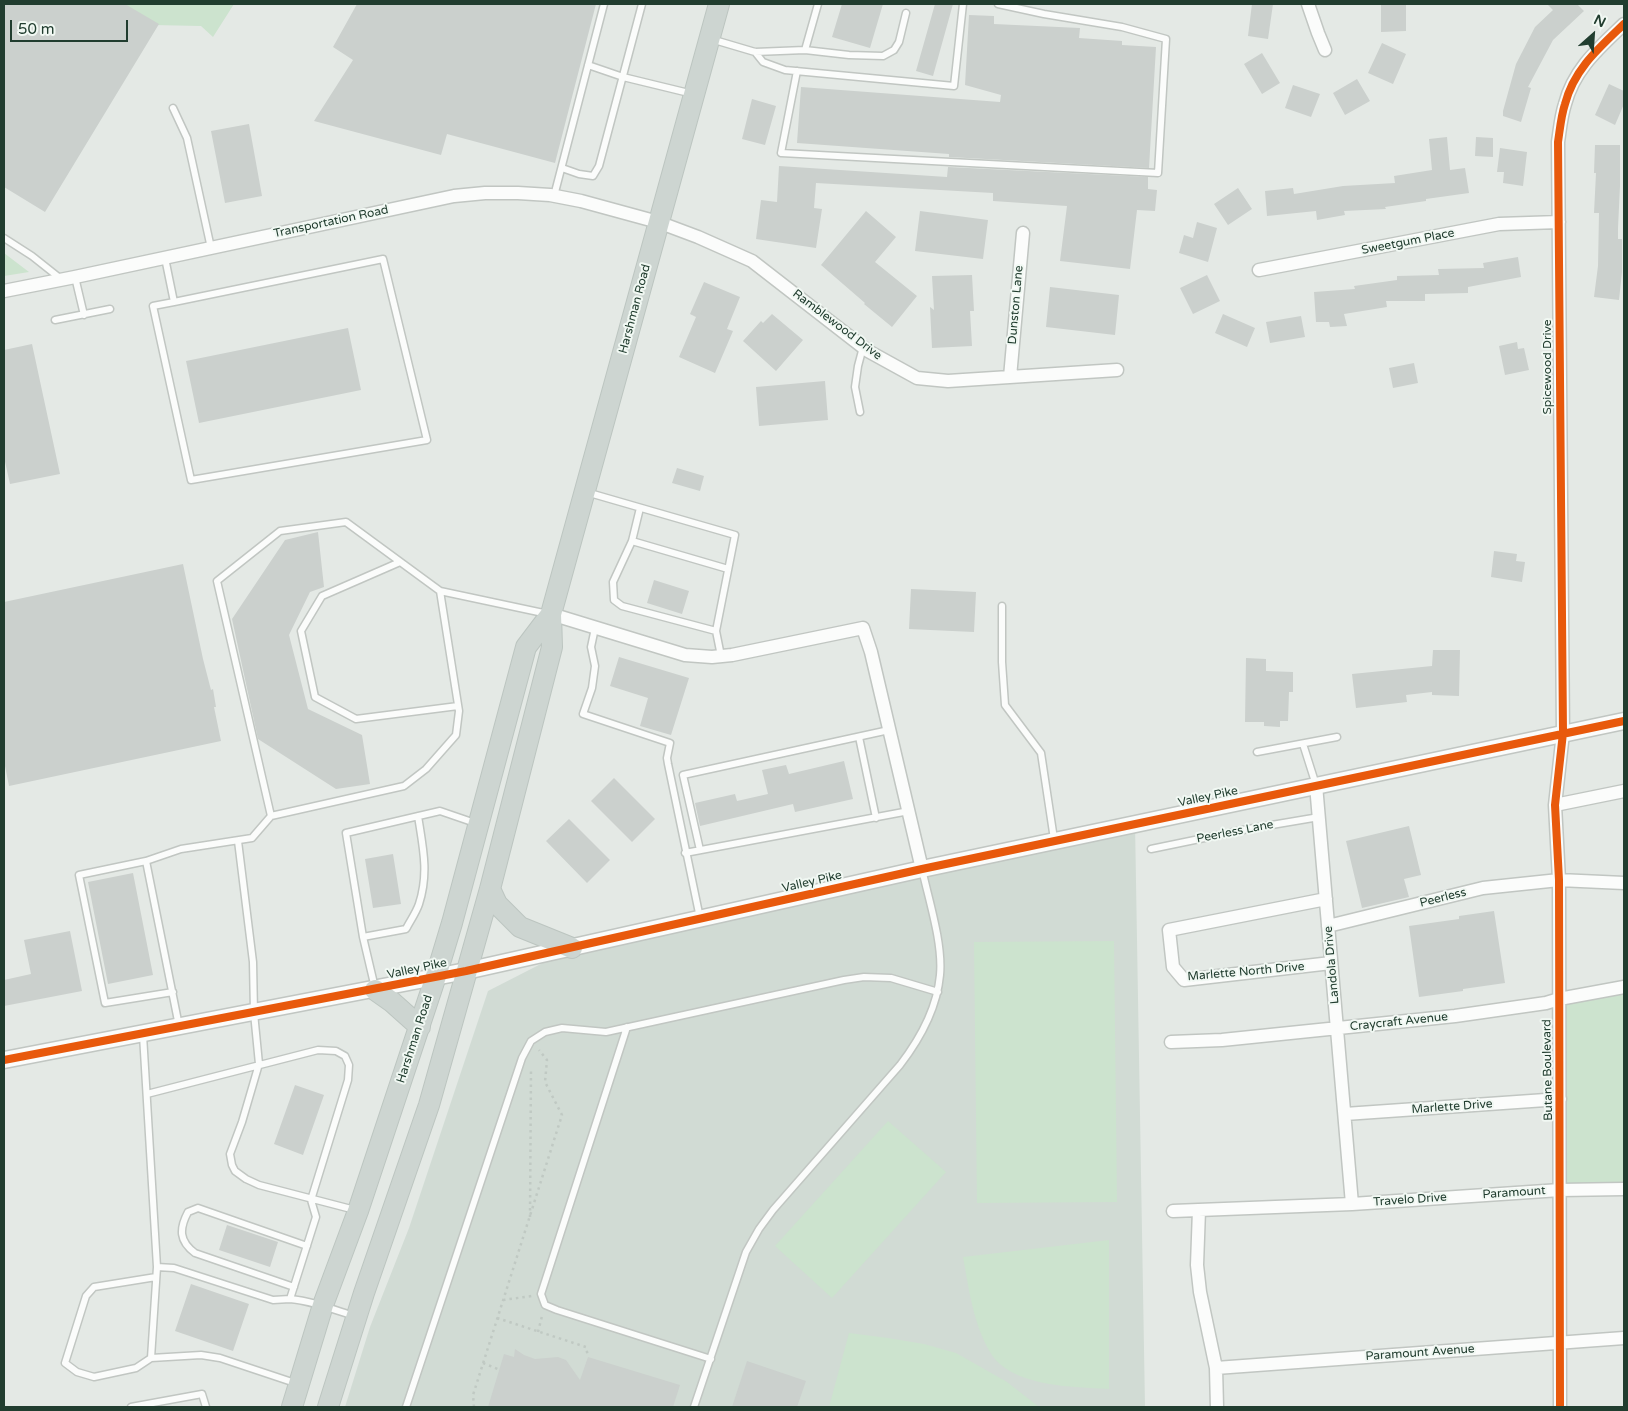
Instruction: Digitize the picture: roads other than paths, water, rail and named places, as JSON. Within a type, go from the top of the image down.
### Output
[{"type":"main road","name":"Harshman Road","points":[[328,1407],[364,1293],[429,1105],[490,889],[552,647],[551,614],[719,4]]},
{"type":"main road","name":"Harshman Road","points":[[292,1407],[323,1305],[358,1211],[436,976],[526,647],[551,614]]},
{"type":"main road","points":[[490,889],[497,904],[520,927],[572,948]]},
{"type":"main road","points":[[375,990],[392,1002],[420,1027]]},
{"type":"street","points":[[1308,4],[1326,50]]},
{"type":"street","name":"Spicewood Drive","points":[[1563,733],[1558,142],[1564,104],[1580,70],[1591,55],[1624,24]]},
{"type":"street","name":"Transportation Road","points":[[4,291],[454,196],[518,192],[554,196],[581,201],[658,222]]},
{"type":"street","name":"Ramblewood Drive","points":[[658,222],[752,261],[863,347],[917,378],[948,381],[1117,370]]},
{"type":"street","name":"Sweetgum Place","points":[[1259,270],[1499,224],[1558,222]]},
{"type":"street","name":"Dunston Lane","points":[[1010,377],[1017,280],[1023,233]]},
{"type":"street","points":[[551,614],[685,655],[712,657],[863,628],[871,652],[922,869]]},
{"type":"street","name":"Valley Pike","points":[[4,1060],[466,971],[922,869],[1624,720]]},
{"type":"street","name":"Butane Boulevard","points":[[1560,1407],[1559,880],[1555,805],[1563,733]]},
{"type":"street","name":"Landola Drive","points":[[1316,785],[1352,1204]]},
{"type":"street","points":[[1555,805],[1624,791]]},
{"type":"street","points":[[1559,880],[1624,883]]},
{"type":"street","name":"Peerless","points":[[1328,926],[1483,888],[1559,880]]},
{"type":"street","name":"Marlette North Drive","points":[[1326,899],[1169,930],[1173,967],[1184,980],[1331,963]]},
{"type":"street","name":"Craycraft Avenue","points":[[1171,1042],[1222,1040],[1455,1016],[1546,1003],[1624,987]]},
{"type":"street","name":"Marlette Drive","points":[[1345,1114],[1560,1099]]},
{"type":"street","points":[[1560,1190],[1624,1189]]},
{"type":"street","name":"Paramount","points":[[1468,1196],[1560,1190]]},
{"type":"street","name":"Travelo Drive","points":[[1352,1204],[1468,1196]]},
{"type":"street","points":[[1173,1211],[1352,1204]]},
{"type":"street","points":[[1199,1210],[1197,1264],[1216,1368],[1217,1407]]},
{"type":"street","name":"Paramount Avenue","points":[[1216,1368],[1624,1338]]},
{"type":"lane","points":[[554,196],[604,4]]},
{"type":"lane","points":[[562,168],[579,174],[593,176],[599,166],[642,4]]},
{"type":"lane","points":[[805,50],[818,4]]},
{"type":"lane","points":[[755,52],[763,62],[785,70],[954,86],[963,4]]},
{"type":"lane","points":[[797,71],[781,153],[1158,173],[1166,39],[1122,27],[998,4]]},
{"type":"lane","points":[[710,39],[755,52],[805,50],[849,55],[883,56],[894,50],[899,42],[906,13]]},
{"type":"lane","points":[[588,65],[622,77],[694,95]]},
{"type":"lane","points":[[173,108],[187,138],[211,248]]},
{"type":"lane","points":[[4,238],[32,256],[62,280]]},
{"type":"lane","points":[[165,258],[174,302]]},
{"type":"lane","points":[[383,259],[427,440],[191,480],[153,306],[174,302],[383,259]]},
{"type":"lane","points":[[75,277],[84,315]]},
{"type":"lane","points":[[55,320],[110,309]]},
{"type":"lane","points":[[860,412],[855,387],[863,347]]},
{"type":"lane","points":[[585,492],[735,535],[716,631],[720,656]]},
{"type":"lane","points":[[640,508],[632,541],[614,582],[614,600],[622,606],[716,631]]},
{"type":"lane","points":[[271,816],[217,581],[280,531],[346,522],[440,591],[551,614]]},
{"type":"lane","points":[[632,541],[728,569]]},
{"type":"lane","points":[[400,562],[322,596],[301,630],[315,697],[356,719],[458,706]]},
{"type":"lane","points":[[173,992],[105,1004],[79,875],[146,861],[181,849],[252,838],[271,816],[404,786],[426,769],[456,735],[458,706],[440,591]]},
{"type":"lane","points":[[1002,606],[1002,662],[1005,705],[1041,754],[1054,841]]},
{"type":"lane","points":[[595,628],[591,647],[595,666],[592,688],[583,714],[670,743],[667,758],[668,764],[701,919]]},
{"type":"lane","points":[[700,850],[683,775],[889,730]]},
{"type":"lane","points":[[859,737],[876,818]]},
{"type":"lane","points":[[1257,752],[1337,737]]},
{"type":"lane","points":[[1303,744],[1316,785]]},
{"type":"lane","points":[[375,990],[363,938],[346,833],[440,811],[479,824]]},
{"type":"lane","points":[[686,853],[909,811]]},
{"type":"lane","points":[[363,938],[406,929],[418,906],[425,877],[418,816]]},
{"type":"lane","name":"Peerless Lane","points":[[1151,849],[1319,817]]},
{"type":"lane","points":[[238,841],[252,962],[259,1064],[242,1122],[230,1154],[232,1165],[235,1171],[259,1185],[358,1211]]},
{"type":"lane","points":[[146,861],[180,1027]]},
{"type":"lane","points":[[694,1407],[746,1252],[759,1229],[772,1210],[900,1065],[915,1046],[926,1024],[938,992],[940,973],[939,951],[922,869]]},
{"type":"lane","points":[[406,1407],[522,1058],[531,1041],[545,1032],[562,1028],[606,1032],[864,977],[891,978],[938,992]]},
{"type":"lane","points":[[627,1027],[541,1294],[545,1305],[557,1310],[710,1359]]},
{"type":"lane","points":[[143,1034],[157,1267],[151,1358]]},
{"type":"lane","points":[[148,1094],[318,1050],[336,1051],[345,1056],[350,1065],[348,1080],[311,1200],[316,1217],[290,1299]]},
{"type":"lane","points":[[294,1287],[195,1253],[184,1242],[182,1224],[188,1212],[198,1208],[307,1246]]},
{"type":"lane","points":[[157,1267],[174,1268],[273,1300],[305,1300],[357,1317]]},
{"type":"lane","points":[[156,1277],[94,1287],[86,1296],[65,1363],[77,1372],[94,1377],[136,1368],[151,1358],[201,1355],[220,1358],[300,1385]]},
{"type":"lane","points":[[131,1407],[202,1394],[206,1407]]}]
